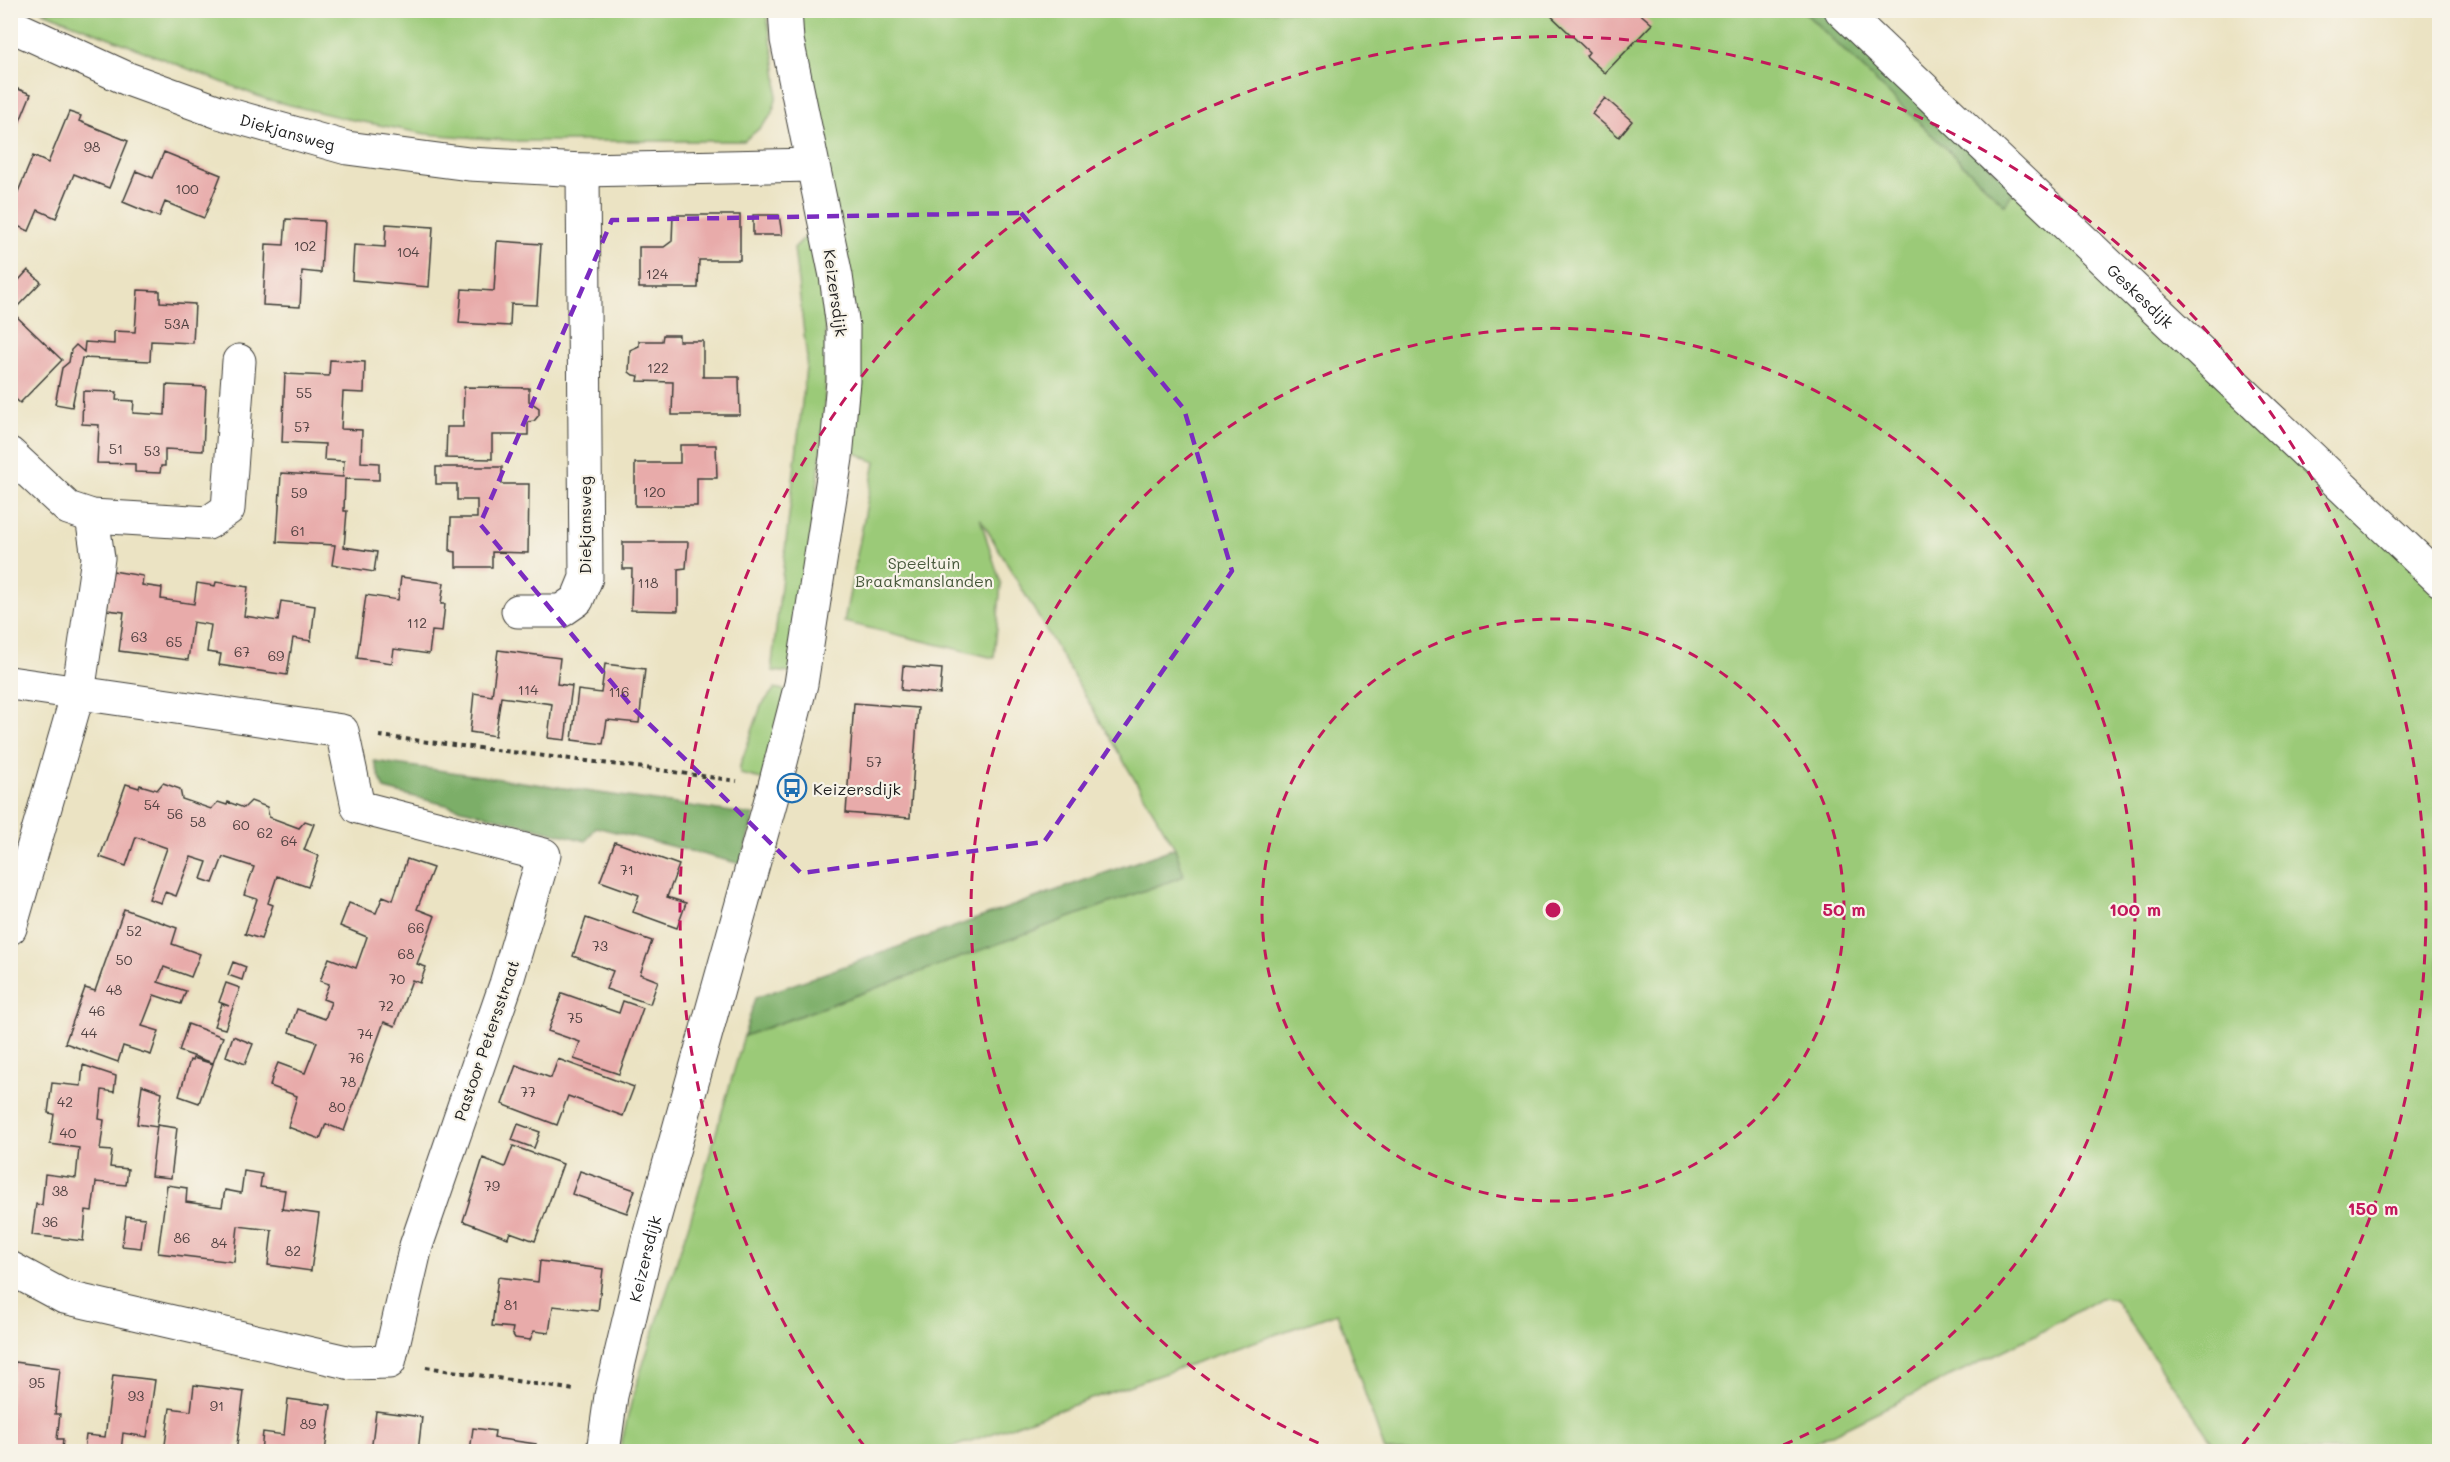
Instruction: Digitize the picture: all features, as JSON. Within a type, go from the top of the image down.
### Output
[{"type":"street","name":"Keizersdijk","points":[[603,1452],[611,1396],[646,1244],[774,789],[806,660],[836,458],[843,327],[836,276],[787,40],[785,10]]},
{"type":"street","name":"Geskesdijk","points":[[1841,10],[2439,580]]},
{"type":"street","name":"Diekjansweg","points":[[10,25],[128,79],[219,112],[347,148],[470,164],[583,170],[812,165]]},
{"type":"street","name":"Diekjansweg","points":[[518,611],[561,611],[577,600],[586,578],[583,170]]},
{"type":"street","points":[[10,454],[68,508],[92,516],[208,523],[228,509],[239,361]]},
{"type":"street","points":[[10,928],[15,895],[78,693],[98,558],[92,516]]},
{"type":"street","points":[[10,683],[342,731]]},
{"type":"street","name":"Pastoor Petersstraat","points":[[342,731],[358,807],[544,855],[507,984],[416,1246],[389,1362]]},
{"type":"street","points":[[10,1268],[64,1297],[351,1363],[389,1362]]},
{"type":"path","points":[[342,731],[732,780]]},
{"type":"path","points":[[389,1362],[611,1396]]},
{"type":"highlighted area","points":[[1021,213],[1184,409],[1232,571],[1044,842],[801,873],[633,708],[480,524],[612,220]]},
{"type":"green space","points":[[528,10],[542,12],[547,10],[767,11],[777,79],[777,93],[769,118],[744,141],[517,141],[426,134],[343,118],[265,99],[41,11]]},
{"type":"green space","name":"Speeltuin Braakmanslanden","points":[[797,11],[1803,11],[2004,204],[2015,189],[2439,584],[2439,1451],[2219,1451],[2114,1299],[2100,1298],[2039,1333],[1797,1451],[1385,1451],[1337,1313],[942,1451],[619,1452],[633,1395],[694,1208],[744,1036],[1184,876],[1175,848],[980,518],[1001,584],[994,658],[844,622],[875,462],[847,449]]},
{"type":"green space","points":[[1803,11],[1825,11],[2015,189],[2005,205]]},
{"type":"green space","points":[[816,235],[825,317],[823,427],[791,673],[773,671],[772,664],[807,359],[794,248],[805,237]]},
{"type":"green space","points":[[775,688],[787,691],[766,780],[740,774],[740,766],[761,706]]},
{"type":"green space","points":[[374,761],[754,815],[741,864],[596,827],[586,841],[384,789]]},
{"type":"green space","points":[[1175,848],[1184,876],[744,1036],[755,998]]},
{"type":"building","points":[[1545,10],[1623,10],[1626,13],[1628,10],[1636,10],[1652,24],[1605,73],[1586,56],[1589,52]]},
{"type":"building","points":[[10,86],[31,94],[11,143],[10,143]]},
{"type":"building","points":[[1605,98],[1632,121],[1619,137],[1592,114]]},
{"type":"building","points":[[69,112],[81,116],[79,121],[128,141],[109,188],[74,174],[56,218],[38,210],[29,231],[10,223],[10,211],[33,156],[48,163]]},
{"type":"building","points":[[164,152],[221,175],[204,218],[165,202],[159,217],[123,202],[136,171],[153,178]]},
{"type":"building","points":[[673,215],[740,215],[740,260],[699,260],[698,288],[639,288],[639,247],[664,247],[672,241]]},
{"type":"building","points":[[753,215],[779,215],[782,235],[753,235]]},
{"type":"building","points":[[286,219],[324,221],[321,273],[302,271],[300,307],[263,305],[266,244],[284,245]]},
{"type":"building","points":[[386,224],[433,227],[429,287],[352,280],[354,245],[385,247]]},
{"type":"building","points":[[497,241],[541,244],[537,305],[511,304],[510,326],[459,323],[462,289],[494,291]]},
{"type":"building","points":[[28,270],[41,282],[17,307],[10,300],[10,290]]},
{"type":"building","points":[[138,290],[160,291],[160,302],[195,304],[193,343],[151,341],[150,361],[82,358],[72,407],[55,404],[62,368],[69,362],[71,350],[76,345],[84,352],[85,342],[114,344],[114,331],[135,332]]},
{"type":"building","points":[[13,313],[62,360],[20,403],[10,394],[10,315]]},
{"type":"building","points":[[663,335],[679,335],[679,341],[703,341],[703,377],[739,377],[740,415],[672,415],[673,382],[638,381],[639,376],[629,372],[630,350],[639,346],[639,341],[662,341]]},
{"type":"building","points":[[330,360],[365,362],[364,393],[343,392],[341,429],[362,430],[361,462],[379,463],[379,480],[345,479],[344,511],[347,511],[344,547],[377,552],[374,572],[332,565],[335,545],[277,542],[281,473],[343,477],[344,461],[324,460],[325,444],[282,442],[285,374],[329,376]]},
{"type":"building","points":[[166,385],[206,387],[203,451],[165,449],[165,466],[161,466],[160,473],[135,472],[135,464],[97,463],[99,425],[82,424],[83,391],[117,392],[116,400],[134,401],[133,413],[165,415]]},
{"type":"building","points":[[464,387],[529,388],[529,401],[539,408],[539,415],[534,421],[528,422],[528,435],[492,435],[492,459],[446,458],[447,427],[463,427]]},
{"type":"building","points":[[680,445],[716,445],[717,478],[697,478],[697,506],[635,506],[635,463],[680,463]]},
{"type":"building","points":[[436,467],[502,467],[502,484],[529,484],[528,553],[492,552],[492,567],[456,567],[456,552],[450,551],[451,518],[477,518],[477,500],[457,500],[457,484],[436,484]]},
{"type":"building","points":[[623,542],[688,542],[686,568],[678,569],[678,611],[631,610],[632,569],[623,569]]},
{"type":"building","points":[[113,571],[143,576],[142,585],[162,588],[161,599],[194,604],[197,583],[215,586],[216,582],[248,587],[244,616],[278,621],[281,601],[315,606],[311,641],[293,638],[287,675],[219,665],[221,654],[207,652],[211,625],[193,622],[188,660],[119,651],[124,612],[107,610]]},
{"type":"building","points":[[401,577],[444,583],[441,604],[445,604],[442,632],[432,631],[429,654],[394,649],[392,663],[357,658],[366,595],[398,600]]},
{"type":"building","points":[[498,650],[560,658],[557,684],[572,686],[565,740],[548,738],[552,704],[501,697],[495,736],[470,732],[474,693],[492,696]]},
{"type":"building","points":[[605,664],[645,669],[639,723],[607,720],[603,744],[572,740],[578,690],[601,693]]},
{"type":"building","points":[[903,666],[942,669],[940,694],[901,690]]},
{"type":"building","points":[[854,703],[918,708],[910,818],[846,813]]},
{"type":"building","points":[[163,783],[180,789],[182,799],[211,809],[218,802],[227,805],[228,802],[244,808],[251,801],[267,807],[269,817],[299,828],[305,821],[314,824],[304,850],[319,856],[308,887],[277,876],[268,903],[273,905],[261,939],[245,934],[257,899],[244,895],[254,867],[223,857],[213,883],[201,879],[207,862],[191,857],[176,896],[165,892],[161,903],[149,899],[167,848],[136,837],[126,866],[100,857],[126,784],[157,790]]},
{"type":"building","points":[[615,842],[679,865],[667,897],[686,903],[677,928],[633,912],[639,895],[600,881]]},
{"type":"building","points":[[407,859],[433,868],[417,909],[435,916],[417,964],[426,967],[420,983],[412,980],[395,1026],[384,1022],[344,1131],[326,1124],[320,1139],[288,1127],[297,1096],[270,1086],[273,1075],[278,1063],[305,1073],[317,1042],[289,1032],[297,1009],[325,1019],[331,1002],[323,999],[329,984],[320,981],[329,958],[356,968],[367,937],[340,926],[349,903],[376,913],[383,896],[393,900]]},
{"type":"building","points":[[124,909],[177,928],[172,944],[200,954],[191,977],[164,967],[158,982],[186,991],[181,1004],[154,995],[142,1026],[159,1031],[151,1055],[123,1046],[118,1062],[65,1043],[85,988],[95,991]]},
{"type":"building","points":[[586,918],[652,941],[640,974],[658,981],[650,1004],[606,989],[613,971],[573,956]]},
{"type":"building","points":[[233,962],[246,967],[242,980],[228,975]]},
{"type":"building","points":[[226,983],[240,988],[225,1029],[214,1026],[222,1004],[229,1006],[219,1002]]},
{"type":"building","points":[[562,993],[619,1013],[623,1001],[643,1008],[619,1074],[574,1059],[580,1042],[548,1031]]},
{"type":"building","points":[[188,1024],[223,1037],[213,1063],[179,1051]]},
{"type":"building","points":[[233,1036],[253,1044],[245,1064],[226,1056]]},
{"type":"building","points":[[193,1058],[213,1064],[199,1103],[179,1096],[190,1060],[192,1061]]},
{"type":"building","points":[[558,1059],[634,1087],[623,1116],[568,1096],[557,1125],[502,1104],[516,1065],[551,1078]]},
{"type":"building","points":[[83,1065],[116,1076],[114,1092],[102,1090],[99,1119],[104,1120],[100,1150],[112,1151],[110,1167],[128,1169],[126,1185],[96,1182],[92,1211],[86,1210],[83,1241],[32,1235],[36,1204],[42,1205],[45,1174],[76,1178],[79,1148],[50,1144],[54,1114],[48,1113],[52,1083],[81,1086]]},
{"type":"building","points":[[142,1085],[162,1092],[157,1125],[177,1128],[171,1178],[151,1176],[157,1127],[137,1124]]},
{"type":"building","points":[[518,1124],[540,1132],[534,1148],[512,1140]]},
{"type":"building","points":[[513,1146],[563,1164],[535,1241],[510,1232],[508,1238],[463,1221],[483,1158],[505,1167]]},
{"type":"building","points":[[244,1171],[262,1174],[260,1187],[285,1190],[282,1209],[319,1214],[311,1271],[268,1265],[272,1230],[238,1226],[234,1262],[158,1253],[167,1185],[187,1188],[186,1202],[222,1207],[225,1190],[241,1193]]},
{"type":"building","points":[[580,1171],[635,1190],[627,1213],[572,1194]]},
{"type":"building","points":[[126,1216],[145,1218],[141,1248],[122,1246]]},
{"type":"building","points":[[540,1261],[603,1269],[598,1311],[553,1306],[549,1333],[534,1331],[530,1340],[515,1338],[512,1333],[513,1328],[492,1326],[498,1277],[538,1282]]},
{"type":"building","points":[[15,1362],[60,1368],[55,1414],[60,1414],[57,1439],[63,1439],[62,1450],[10,1450],[10,1398]]},
{"type":"building","points":[[113,1375],[155,1380],[147,1437],[123,1433],[121,1452],[84,1452],[86,1435],[105,1437]]},
{"type":"building","points":[[194,1385],[244,1392],[236,1452],[164,1452],[170,1408],[191,1411]]},
{"type":"building","points":[[288,1399],[331,1405],[325,1452],[261,1452],[263,1432],[284,1435]]},
{"type":"building","points":[[376,1411],[422,1417],[418,1452],[371,1452]]},
{"type":"building","points":[[473,1428],[495,1431],[494,1438],[536,1444],[535,1452],[470,1452]]},
{"type":"place","name":"Keizersdijk","points":[[792,788]]}]
